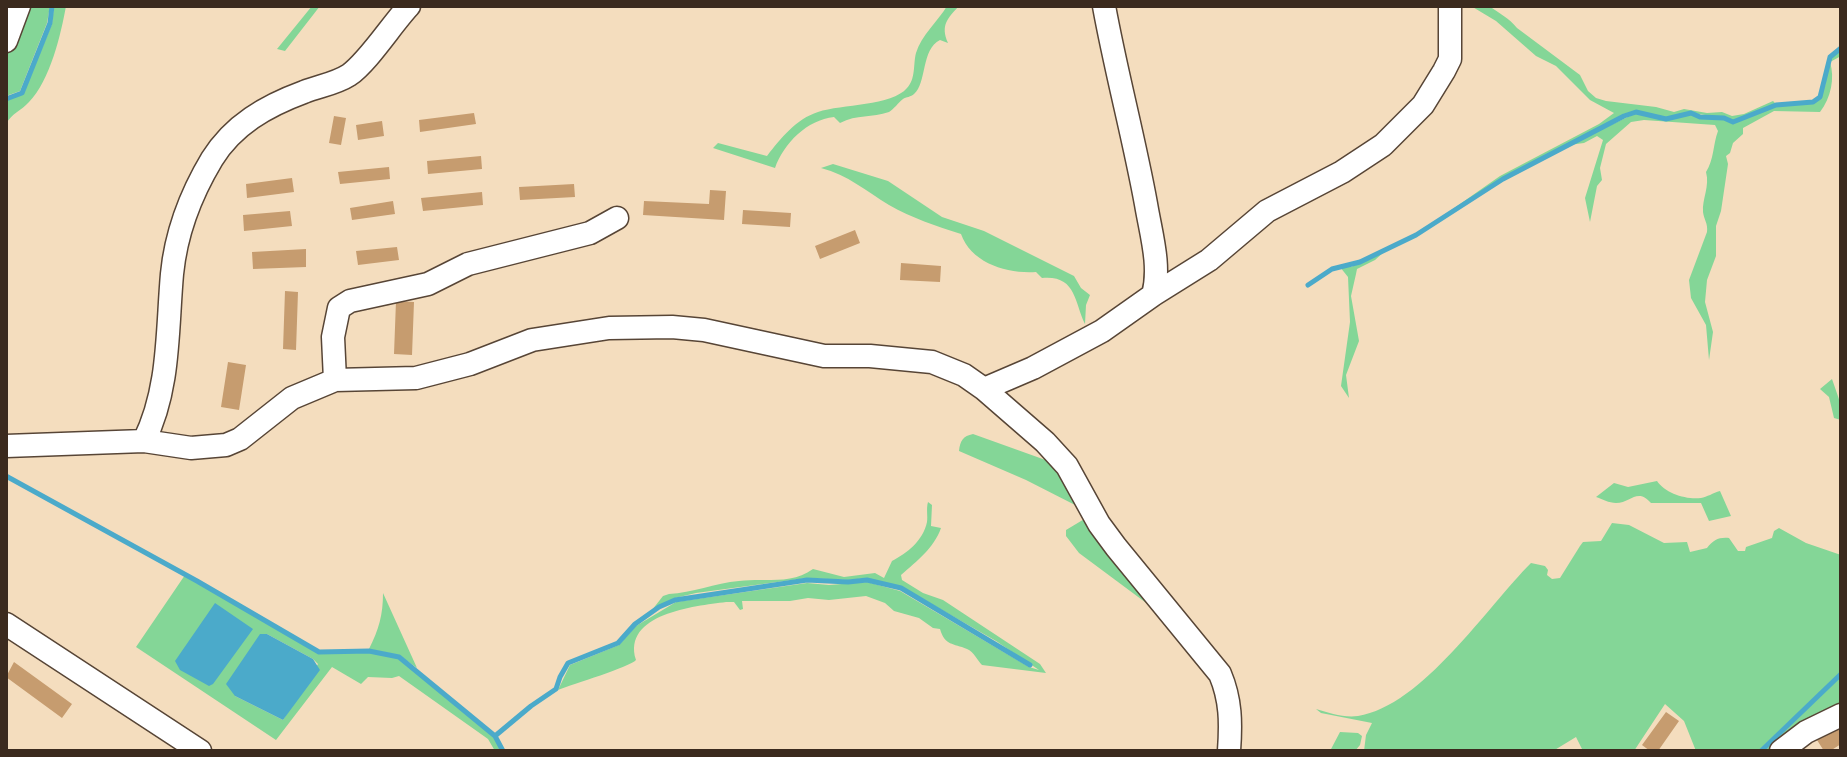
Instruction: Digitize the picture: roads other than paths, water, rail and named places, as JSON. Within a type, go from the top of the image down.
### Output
[{"type":"street","points":[[6,41],[19,6]]},
{"type":"street","points":[[144,441],[155,419],[166,365],[173,271],[179,236],[190,201],[213,158],[249,117],[352,73],[409,6]]},
{"type":"street","points":[[1104,6],[1131,123],[1154,247],[1157,281],[1153,295]]},
{"type":"street","points":[[984,389],[1076,347],[1209,260],[1267,211],[1360,161],[1404,126],[1436,86],[1450,59],[1450,6]]},
{"type":"street","points":[[335,380],[333,337],[339,308],[350,301],[428,284],[468,264],[590,233],[617,218]]},
{"type":"street","points":[[6,446],[144,441],[191,448],[226,445],[240,439],[292,398],[335,380],[416,378],[470,364],[532,340],[648,326],[704,330],[824,356],[882,356],[932,362],[964,375],[984,389],[1045,442],[1067,466],[1093,515],[1116,547],[1220,674],[1228,693],[1231,716],[1229,751]]},
{"type":"street","points":[[6,624],[200,751]]},
{"type":"street","points":[[1781,751],[1806,732],[1841,715]]},
{"type":"water","points":[[215,603],[253,629],[209,686],[180,670],[175,661]]},
{"type":"water","points":[[260,634],[267,634],[313,659],[320,670],[283,720],[235,696],[226,684]]},
{"type":"waterway","points":[[6,99],[22,93],[50,23],[52,6]]},
{"type":"waterway","points":[[1308,285],[1332,269],[1360,262],[1416,235],[1503,179],[1624,116],[1636,112],[1666,119],[1691,113],[1733,122],[1776,105],[1813,102],[1820,97],[1830,57],[1841,48]]},
{"type":"waterway","points":[[6,476],[319,652],[369,651],[399,657],[495,736],[503,751]]},
{"type":"waterway","points":[[495,736],[556,689],[568,663],[618,643],[635,624],[659,607],[675,600],[807,580],[867,580],[901,588],[1030,665]]},
{"type":"waterway","points":[[1761,751],[1841,674]]}]
